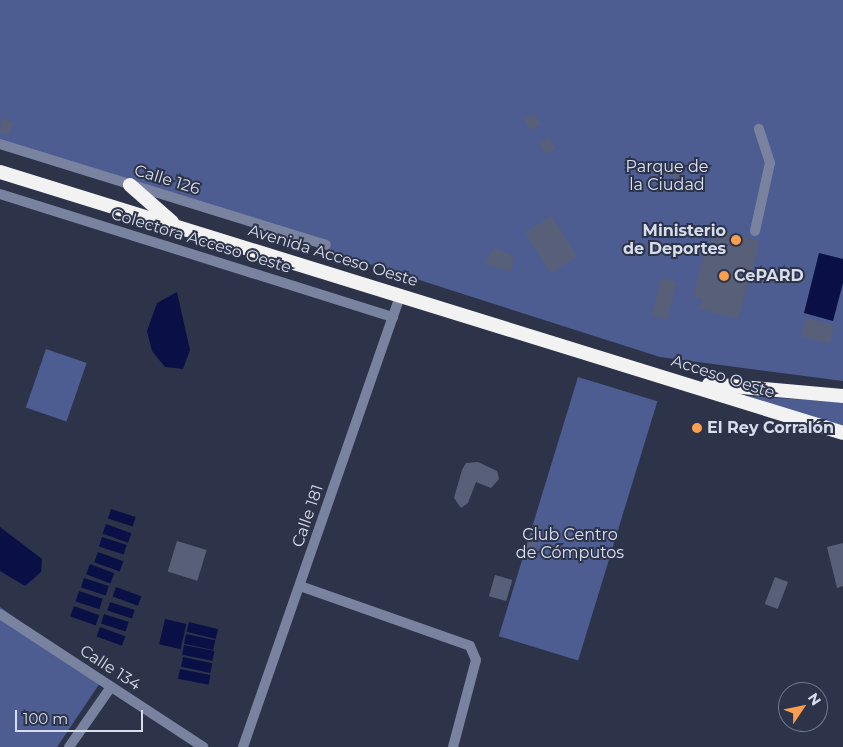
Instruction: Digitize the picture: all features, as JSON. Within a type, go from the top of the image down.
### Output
[{"type":"highway","name":"Avenida Acceso Oeste","points":[[0,172],[656,374]]},
{"type":"highway","points":[[130,185],[176,226]]},
{"type":"highway","name":"Acceso Oeste","points":[[656,374],[737,389],[843,396]]},
{"type":"highway","name":"Acceso Oeste","points":[[656,374],[843,433]]},
{"type":"street","points":[[755,231],[770,163],[759,129]]},
{"type":"street","name":"Calle 126","points":[[0,144],[326,245]]},
{"type":"street","name":"Colectora Acceso Oeste","points":[[0,194],[393,317]]},
{"type":"street","name":"Calle 181","points":[[243,747],[400,295]]},
{"type":"street","points":[[300,586],[470,646],[476,660],[453,747]]},
{"type":"street","name":"Calle 134","points":[[0,614],[203,747]]},
{"type":"street","points":[[69,747],[111,687]]},
{"type":"green space","name":"Parque de la Ciudad","points":[[0,0],[843,0],[843,381],[660,357],[0,146]]},
{"type":"green space","points":[[46,349],[87,363],[66,422],[26,408]]},
{"type":"green space","name":"Club Centro de Cómputos","points":[[578,377],[657,401],[578,660],[499,636]]},
{"type":"green space","points":[[732,395],[843,402],[843,427]]},
{"type":"green space","points":[[0,607],[102,680],[57,747],[0,747]]},
{"type":"shaded area","points":[[819,253],[843,259],[843,283],[833,321],[804,313]]},
{"type":"shaded area","points":[[177,292],[190,350],[183,369],[165,367],[152,351],[147,331],[157,303]]},
{"type":"shaded area","points":[[111,509],[136,517],[133,527],[108,519]]},
{"type":"shaded area","points":[[106,524],[131,533],[128,543],[103,533]]},
{"type":"shaded area","points":[[0,527],[42,559],[41,572],[25,586],[0,571]]},
{"type":"shaded area","points":[[102,537],[127,545],[124,555],[99,547]]},
{"type":"shaded area","points":[[98,552],[123,561],[120,572],[94,562]]},
{"type":"shaded area","points":[[90,564],[114,573],[110,584],[86,574]]},
{"type":"shaded area","points":[[84,578],[109,586],[106,596],[81,588]]},
{"type":"shaded area","points":[[116,587],[141,596],[138,606],[113,596]]},
{"type":"shaded area","points":[[79,591],[103,599],[99,609],[76,601]]},
{"type":"shaded area","points":[[110,602],[135,610],[132,619],[107,611]]},
{"type":"shaded area","points":[[74,606],[99,615],[96,626],[70,616]]},
{"type":"shaded area","points":[[104,614],[129,622],[126,632],[101,624]]},
{"type":"shaded area","points":[[165,619],[186,624],[181,649],[159,644]]},
{"type":"shaded area","points":[[189,622],[218,629],[216,639],[187,632]]},
{"type":"shaded area","points":[[100,627],[125,636],[122,646],[97,636]]},
{"type":"shaded area","points":[[186,634],[215,640],[213,650],[184,644]]},
{"type":"shaded area","points":[[184,645],[214,651],[213,661],[182,655]]},
{"type":"shaded area","points":[[183,657],[212,663],[210,673],[181,667]]},
{"type":"shaded area","points":[[180,669],[210,675],[209,685],[178,679]]},
{"type":"building","points":[[534,113],[541,124],[531,130],[524,119]]},
{"type":"building","points":[[2,118],[14,123],[8,135],[0,132]]},
{"type":"building","points":[[549,137],[556,148],[546,154],[539,143]]},
{"type":"building","points":[[668,164],[681,168],[678,179],[665,175]]},
{"type":"building","points":[[551,216],[577,256],[551,273],[525,233]]},
{"type":"building","name":"CePARD","points":[[715,229],[760,241],[738,319],[699,309],[702,299],[693,296],[707,241],[711,243]]},
{"type":"building","points":[[494,248],[514,256],[511,272],[485,264]]},
{"type":"building","points":[[661,278],[677,282],[667,320],[652,316]]},
{"type":"building","points":[[806,318],[834,325],[830,343],[801,336]]},
{"type":"building","points":[[478,462],[497,471],[499,479],[491,488],[476,482],[468,503],[461,508],[454,498],[462,470],[466,463]]},
{"type":"building","points":[[534,523],[543,526],[532,558],[523,555]]},
{"type":"building","points":[[177,541],[207,550],[197,581],[168,572]]},
{"type":"building","points":[[843,543],[843,586],[837,588],[827,547]]},
{"type":"building","points":[[495,575],[512,580],[506,601],[489,596]]},
{"type":"building","points":[[775,577],[788,582],[778,609],[765,604]]},
{"type":"place","name":"Ministerio de Deportes","points":[[736,240]]},
{"type":"place","name":"CePARD","points":[[724,276]]},
{"type":"place","name":"El Rey Corralón","points":[[697,428]]}]
